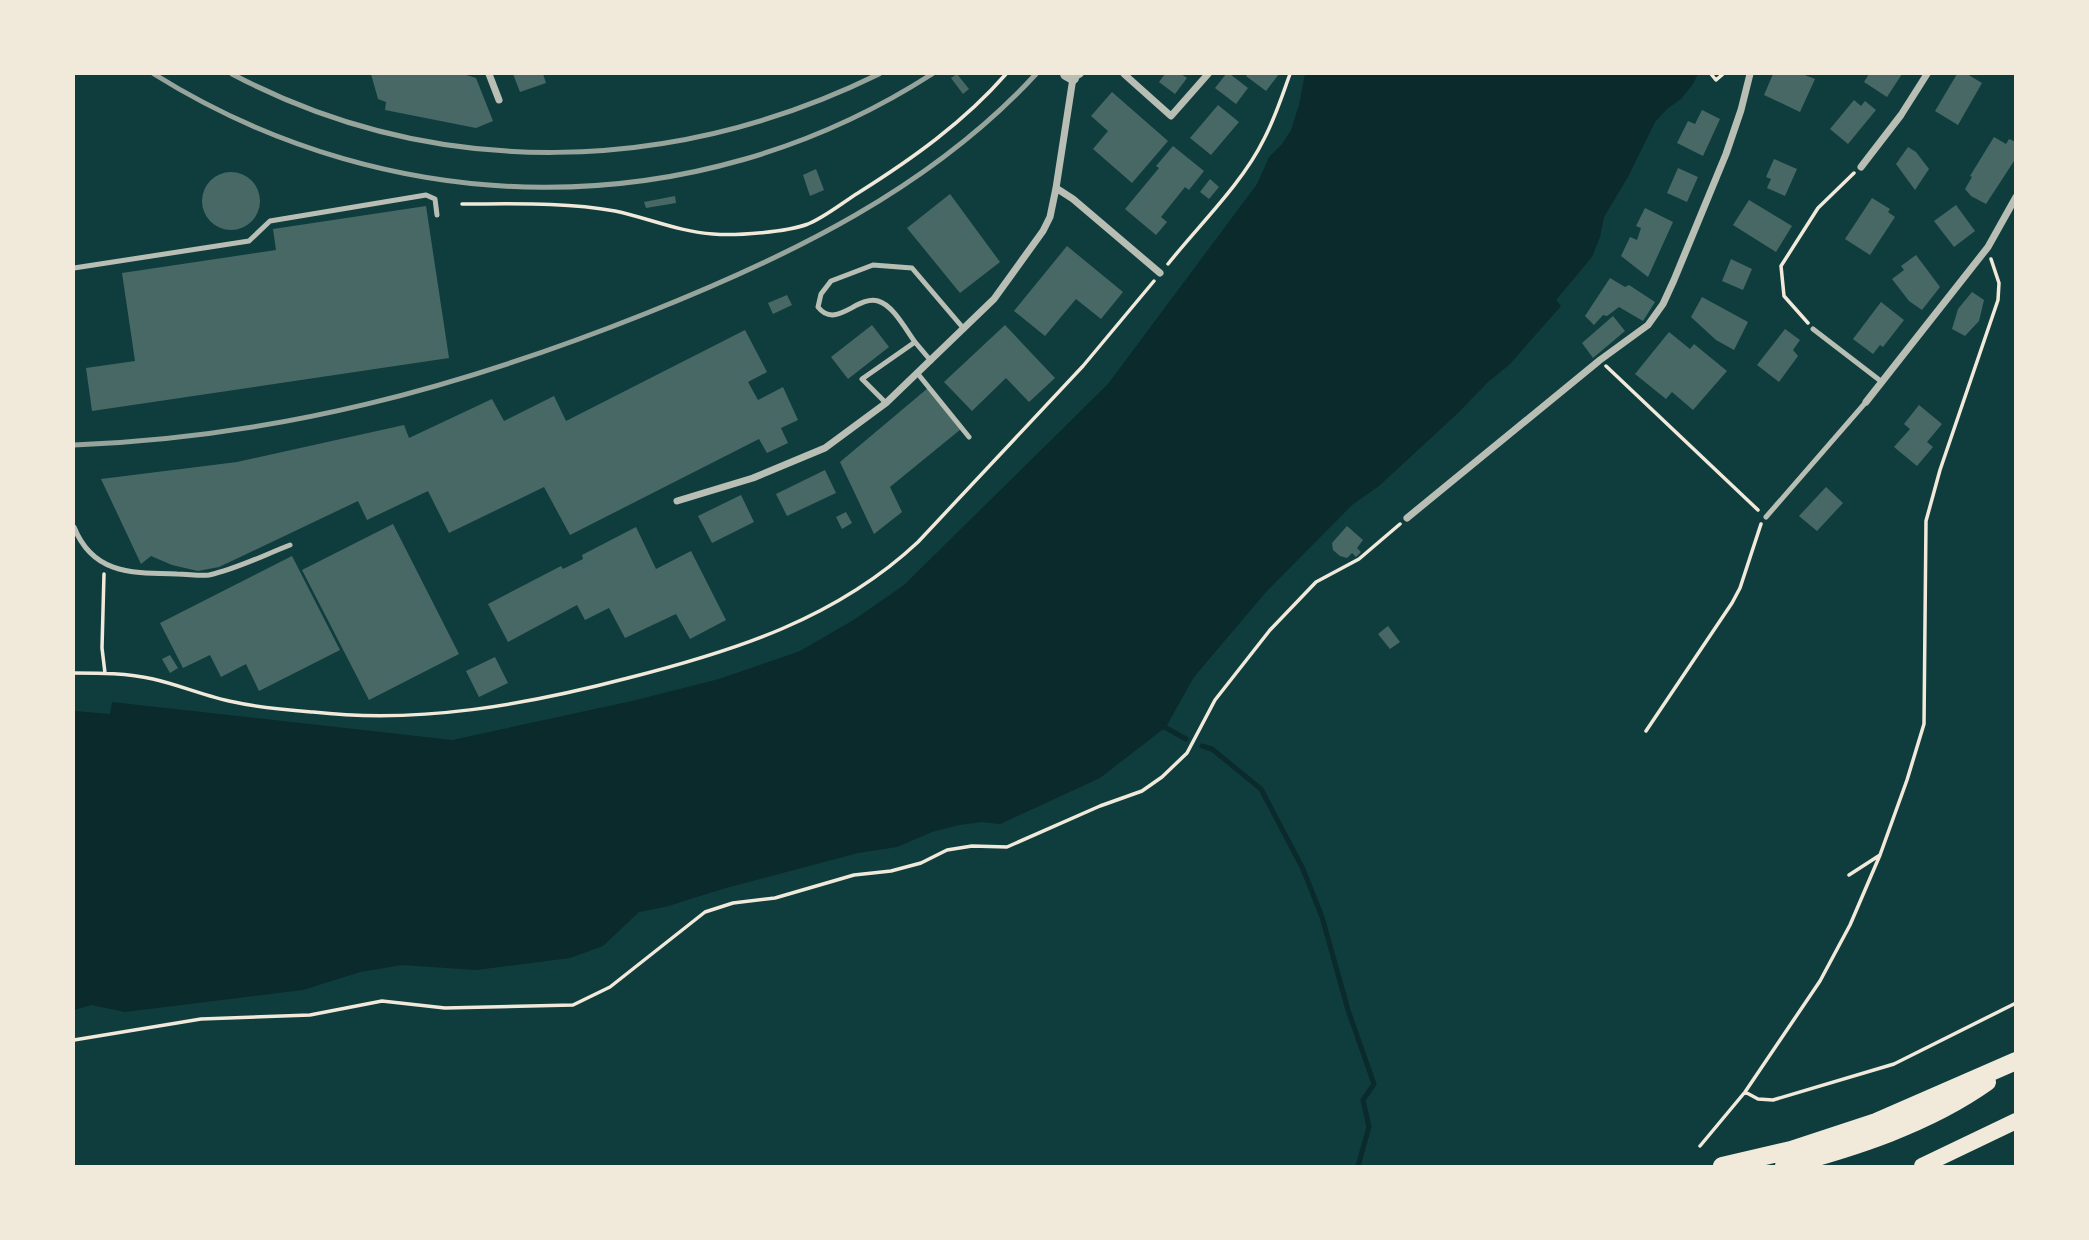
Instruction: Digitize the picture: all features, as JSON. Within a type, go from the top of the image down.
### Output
[{"type":"highway","points":[[1722,1167],[1791,1150],[1863,1126],[2014,1062]]},
{"type":"highway","points":[[1784,1167],[1853,1145],[1923,1118],[1962,1100],[2014,1062]]},
{"type":"main road","points":[[1922,1167],[2015,1121]]},
{"type":"street","points":[[489,74],[499,100]]},
{"type":"street","points":[[1124,74],[1171,116],[1208,74]]},
{"type":"street","points":[[1407,518],[1648,324],[1663,304],[1735,131],[1750,74]]},
{"type":"street","points":[[1861,167],[1901,115],[1927,74]]},
{"type":"street","points":[[677,500],[753,478],[825,448],[886,403],[994,299],[1043,231],[1049,217],[1073,75]]},
{"type":"street","points":[[1056,188],[1160,273]]},
{"type":"street","points":[[1866,402],[1988,247],[2015,197]]},
{"type":"lane","points":[[74,268],[249,241],[270,221],[426,195],[435,199],[437,215]]},
{"type":"lane","points":[[932,361],[887,306],[877,300],[835,316],[823,313],[818,307],[821,294],[831,281],[873,265],[912,268],[964,329]]},
{"type":"lane","points":[[1813,330],[1882,382]]},
{"type":"lane","points":[[886,403],[862,379],[915,342]]},
{"type":"lane","points":[[918,374],[969,437]]},
{"type":"lane","points":[[1766,517],[1866,402]]},
{"type":"lane","points":[[74,527],[78,538],[90,553],[106,565],[137,574],[207,575],[290,545]]},
{"type":"path","points":[[461,204],[574,205],[713,234],[792,228],[809,223],[938,139],[1006,74]]},
{"type":"path","points":[[74,673],[105,673],[152,679],[234,702],[315,713],[413,715],[497,707],[569,694],[681,664],[777,631],[855,592],[901,558],[1083,366],[1248,165],[1264,141],[1290,74]]},
{"type":"path","points":[[1711,74],[1716,80],[1723,74]]},
{"type":"path","points":[[1813,330],[1784,296],[1781,266],[1818,208],[1861,167]]},
{"type":"path","points":[[1700,1146],[1745,1092],[1820,981],[1850,925],[1908,780],[1924,724],[1926,521],[1940,470],[1998,300],[1999,283],[1988,247]]},
{"type":"path","points":[[1600,360],[1766,517],[1732,603],[1646,732]]},
{"type":"path","points":[[74,1040],[201,1020],[310,1015],[383,1001],[445,1008],[573,1005],[610,987],[705,912],[733,903],[775,898],[854,875],[921,863],[947,850],[972,846],[1007,846],[1142,791],[1162,778],[1187,753],[1215,700],[1270,630],[1316,582],[1359,559],[1407,518]]},
{"type":"path","points":[[105,673],[102,648],[106,565]]},
{"type":"path","points":[[1849,875],[1880,855]]},
{"type":"path","points":[[1745,1092],[1758,1099],[1773,1100],[1863,1074],[1894,1063],[2015,1003]]},
{"type":"water","points":[[1305,74],[1698,74],[1681,99],[1655,122],[1628,177],[1604,217],[1592,257],[1556,300],[1561,306],[1509,365],[1379,486],[1352,505],[1266,592],[1194,677],[1166,727],[1100,778],[1000,824],[982,822],[959,825],[932,832],[897,847],[858,853],[639,912],[603,946],[570,958],[476,970],[402,965],[360,972],[303,990],[125,1012],[91,1005],[74,1010],[74,711],[110,714],[112,702],[452,740],[719,679],[800,651],[855,619],[904,585],[1108,384],[1257,184],[1269,157],[1291,130]]},
{"type":"building","points":[[371,74],[463,74],[476,78],[493,121],[476,128],[385,110],[386,102],[378,99]]},
{"type":"building","points":[[513,74],[543,74],[546,83],[520,92]]},
{"type":"building","points":[[957,74],[969,89],[963,94],[951,78]]},
{"type":"building","points":[[1165,74],[1181,74],[1187,78],[1175,94],[1159,82]]},
{"type":"building","points":[[1226,74],[1230,74],[1248,88],[1236,104],[1215,88]]},
{"type":"building","points":[[1279,74],[1266,91],[1246,76]]},
{"type":"building","points":[[1773,74],[1802,74],[1815,79],[1800,112],[1764,95]]},
{"type":"building","points":[[1869,74],[1902,74],[1887,97],[1864,82]]},
{"type":"building","points":[[1957,74],[1967,74],[1982,83],[1958,125],[1935,111]]},
{"type":"building","points":[[1112,92],[1168,141],[1132,183],[1093,149],[1108,131],[1091,116]]},
{"type":"building","points":[[1854,100],[1861,106],[1865,101],[1876,110],[1848,144],[1830,129]]},
{"type":"building","points":[[1218,105],[1239,122],[1211,155],[1190,138]]},
{"type":"building","points":[[1702,110],[1720,119],[1703,156],[1677,143],[1688,121],[1695,124]]},
{"type":"building","points":[[1994,137],[2006,144],[2009,139],[2016,142],[2016,158],[1986,204],[1971,196],[1965,189]]},
{"type":"building","points":[[1173,146],[1204,171],[1189,190],[1185,187],[1161,217],[1167,222],[1156,235],[1125,209],[1159,168],[1156,166]]},
{"type":"building","points":[[1908,147],[1916,152],[1929,169],[1915,190],[1896,164]]},
{"type":"building","points":[[1774,159],[1797,169],[1785,196],[1767,188],[1771,179],[1766,177]]},
{"type":"building","points":[[1678,168],[1698,177],[1687,202],[1667,193]]},
{"type":"building","points":[[816,169],[824,190],[810,196],[803,175]]},
{"type":"building","points":[[231,172],[242,174],[255,185],[260,201],[258,212],[247,225],[231,230],[220,228],[207,217],[202,201],[204,190],[215,177]]},
{"type":"building","points":[[1210,179],[1219,187],[1209,199],[1200,192]]},
{"type":"building","points":[[950,194],[1000,262],[960,293],[907,228]]},
{"type":"building","points":[[675,196],[676,203],[646,208],[644,202]]},
{"type":"building","points":[[1872,198],[1890,209],[1888,212],[1895,217],[1870,255],[1845,239]]},
{"type":"building","points":[[1749,200],[1792,226],[1776,252],[1733,225]]},
{"type":"building","points":[[1956,205],[1975,231],[1954,247],[1934,221]]},
{"type":"building","points":[[426,206],[449,358],[92,411],[86,368],[135,361],[122,273],[276,250],[273,229]]},
{"type":"building","points":[[1645,208],[1673,222],[1648,277],[1621,256],[1630,237],[1637,240],[1641,228],[1636,226]]},
{"type":"building","points":[[1067,246],[1123,292],[1101,319],[1076,299],[1045,336],[1014,311]]},
{"type":"building","points":[[1916,255],[1940,287],[1922,310],[1909,301],[1892,279],[1904,270],[1901,266]]},
{"type":"building","points":[[1731,259],[1752,269],[1743,290],[1722,281]]},
{"type":"building","points":[[1610,278],[1625,287],[1629,285],[1655,302],[1643,321],[1619,307],[1607,316],[1603,315],[1594,325],[1585,316]]},
{"type":"building","points":[[1972,292],[1984,300],[1979,321],[1965,336],[1952,329],[1958,309]]},
{"type":"building","points":[[787,295],[792,305],[773,314],[768,303]]},
{"type":"building","points":[[1702,297],[1748,322],[1734,350],[1716,340],[1691,317]]},
{"type":"building","points":[[1881,302],[1904,320],[1883,347],[1880,345],[1873,354],[1853,339]]},
{"type":"building","points":[[1613,316],[1625,331],[1593,358],[1582,343]]},
{"type":"building","points":[[872,325],[889,347],[848,379],[831,357]]},
{"type":"building","points":[[1005,325],[1055,378],[1029,402],[1006,378],[972,411],[944,382]]},
{"type":"building","points":[[1785,329],[1800,340],[1793,350],[1798,356],[1779,382],[1757,365]]},
{"type":"building","points":[[745,330],[767,372],[748,382],[758,400],[783,387],[798,420],[781,428],[788,443],[767,453],[759,439],[570,535],[544,487],[449,533],[428,491],[367,520],[358,501],[219,567],[198,571],[172,565],[151,556],[141,564],[101,479],[237,462],[404,425],[409,438],[492,399],[504,421],[554,396],[566,421]]},
{"type":"building","points":[[1669,332],[1690,349],[1694,344],[1727,371],[1693,410],[1672,392],[1666,399],[1635,374]]},
{"type":"building","points":[[928,388],[961,429],[890,487],[902,512],[874,534],[840,462]]},
{"type":"building","points":[[1919,405],[1942,424],[1927,442],[1933,447],[1917,466],[1894,447],[1910,429],[1904,424]]},
{"type":"building","points":[[825,470],[836,493],[787,516],[776,494]]},
{"type":"building","points":[[1826,487],[1843,503],[1817,531],[1799,516]]},
{"type":"building","points":[[741,495],[754,522],[712,543],[698,516]]},
{"type":"building","points":[[846,512],[852,523],[842,529],[836,517]]},
{"type":"building","points":[[393,524],[459,654],[369,700],[302,570]]},
{"type":"building","points":[[1347,526],[1363,540],[1357,548],[1361,552],[1356,557],[1352,553],[1347,558],[1340,556],[1333,550],[1332,543]]},
{"type":"building","points":[[636,527],[656,569],[691,551],[726,620],[690,639],[676,614],[625,638],[609,608],[585,620],[577,605],[508,642],[488,604],[561,566],[563,569],[583,559],[582,555]]},
{"type":"building","points":[[292,556],[340,650],[259,691],[246,664],[221,677],[210,655],[183,668],[160,623]]},
{"type":"building","points":[[1388,626],[1400,642],[1390,649],[1378,634]]},
{"type":"building","points":[[170,655],[178,668],[170,673],[162,659]]},
{"type":"building","points":[[495,657],[508,683],[479,697],[466,671]]},
{"type":"waterway","points":[[1161,725],[1186,739]]},
{"type":"waterway","points":[[1202,746],[1212,749],[1261,789],[1303,869],[1322,917],[1348,1010],[1374,1084],[1363,1100],[1369,1127],[1358,1166]]},
{"type":"railway","points":[[154,74],[246,123],[342,158],[442,180],[543,187],[644,181],[744,160],[840,124],[932,74]]},
{"type":"railway","points":[[232,74],[310,109],[391,134],[472,148],[555,152],[638,147],[720,132],[800,107],[879,74]]},
{"type":"railway","points":[[74,445],[223,432],[295,419],[437,386],[577,340],[753,268],[856,215],[951,151],[995,115],[1036,74]]}]
